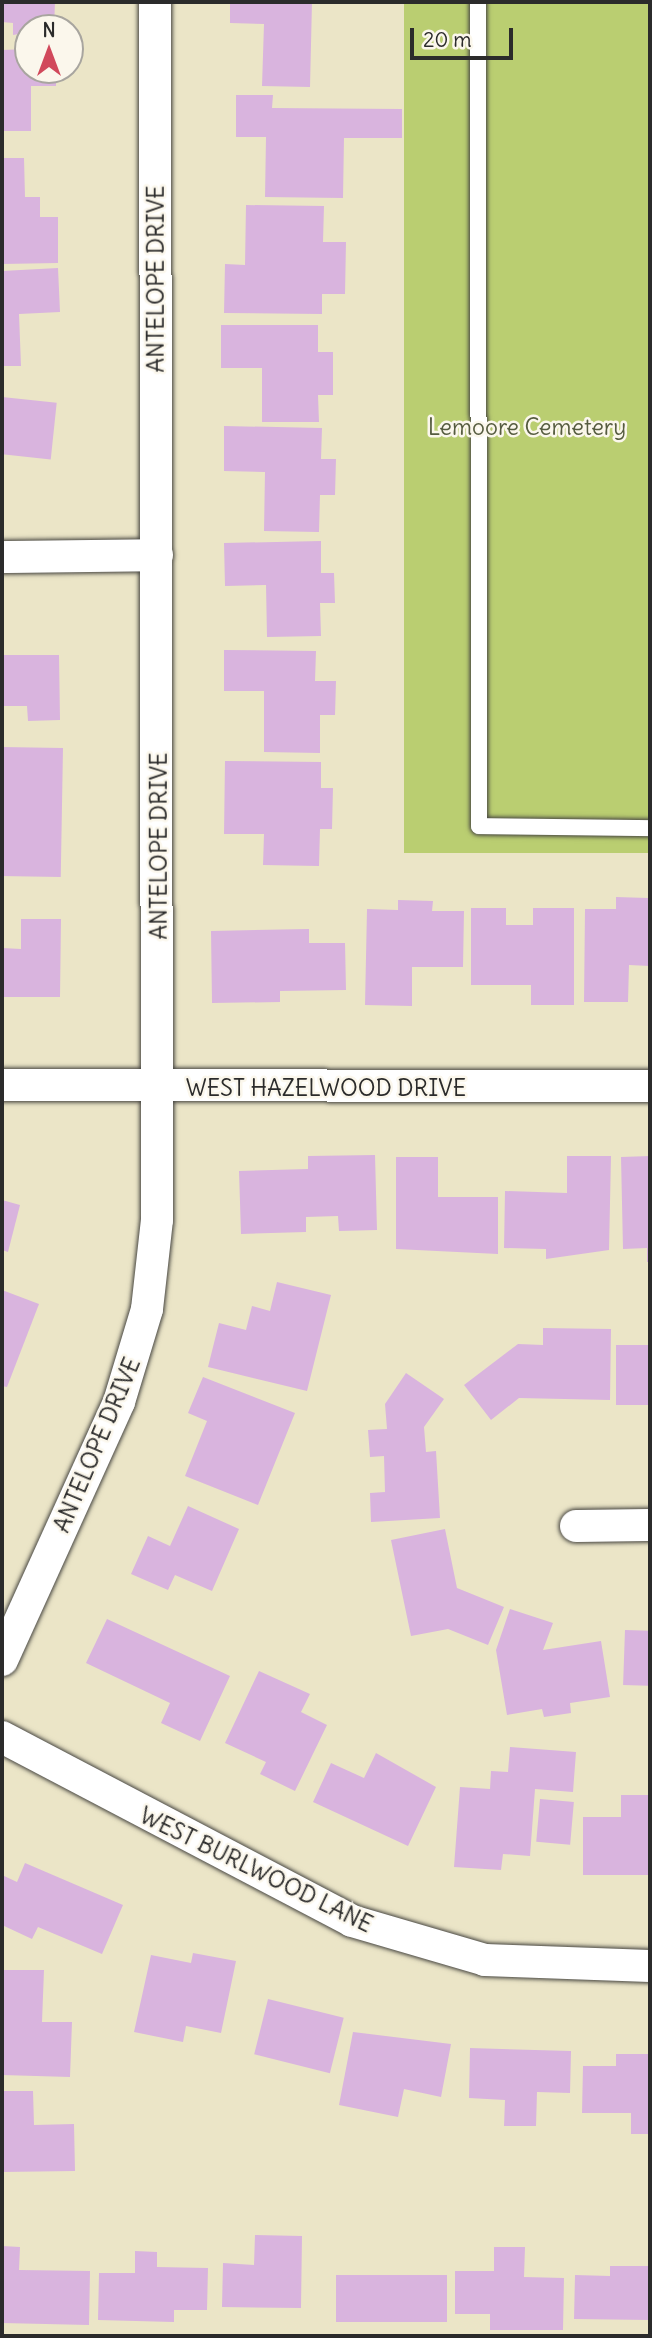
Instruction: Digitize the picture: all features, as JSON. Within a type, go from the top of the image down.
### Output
[{"type":"street","name":"ANTELOPE DRIVE","points":[[2,1660],[138,1349],[157,1220],[160,1089],[155,2]]},
{"type":"street","points":[[2,557],[157,555]]},
{"type":"street","name":"WEST HAZELWOOD DRIVE","points":[[2,1085],[160,1089],[650,1086]]},
{"type":"street","points":[[576,1527],[650,1525]]},
{"type":"street","name":"WEST BURLWOOD LANE","points":[[2,1737],[352,1922],[485,1960],[650,1966]]},
{"type":"lane","points":[[478,2],[479,826],[650,828]]},
{"type":"green space","name":"Lemoore Cemetery","points":[[404,2],[650,2],[650,853],[404,853]]},
{"type":"building","points":[[2,2],[55,2],[55,14],[14,14],[14,35],[13,23],[2,22]]},
{"type":"building","points":[[230,2],[312,2],[310,87],[262,86],[264,24],[230,23]]},
{"type":"building","points":[[2,50],[14,50],[14,84],[56,84],[31,86],[31,131],[2,131]]},
{"type":"building","points":[[236,95],[273,95],[272,108],[402,109],[402,138],[344,138],[343,198],[265,197],[266,137],[236,137]]},
{"type":"building","points":[[2,158],[24,158],[25,197],[40,197],[40,217],[58,217],[58,263],[2,264]]},
{"type":"building","points":[[246,205],[324,206],[323,242],[346,242],[345,294],[322,294],[322,314],[224,313],[225,264],[245,265]]},
{"type":"building","points":[[58,268],[60,312],[19,314],[21,366],[2,366],[2,271]]},
{"type":"building","points":[[221,325],[318,325],[318,352],[333,352],[333,395],[318,395],[319,422],[262,422],[262,368],[221,368]]},
{"type":"building","points":[[2,397],[57,403],[51,459],[2,454]]},
{"type":"building","points":[[224,426],[322,428],[321,459],[336,459],[335,495],[320,495],[319,532],[264,531],[265,472],[224,471]]},
{"type":"building","points":[[321,541],[321,573],[334,573],[335,603],[320,603],[321,636],[267,637],[266,585],[225,586],[224,543]]},
{"type":"building","points":[[224,650],[316,651],[315,681],[336,681],[335,715],[320,715],[320,753],[264,752],[264,691],[224,691]]},
{"type":"building","points":[[2,655],[59,655],[60,720],[28,721],[27,706],[2,706]]},
{"type":"building","points":[[2,747],[63,748],[61,877],[2,876]]},
{"type":"building","points":[[225,761],[321,762],[321,788],[333,788],[332,829],[320,829],[319,866],[263,865],[264,834],[224,834]]},
{"type":"building","points":[[616,897],[648,898],[650,966],[629,965],[628,1002],[584,1002],[585,909],[616,909]]},
{"type":"building","points":[[398,900],[433,901],[432,911],[464,911],[463,967],[412,967],[412,1006],[365,1005],[367,909],[398,910]]},
{"type":"building","points":[[471,908],[506,908],[506,925],[533,925],[533,908],[574,908],[574,1005],[531,1005],[531,985],[471,985]]},
{"type":"building","points":[[21,919],[61,919],[60,997],[2,997],[2,948],[21,949]]},
{"type":"building","points":[[309,929],[309,943],[345,943],[346,990],[280,991],[280,1002],[212,1003],[211,931]]},
{"type":"building","points":[[375,1155],[377,1230],[339,1231],[338,1216],[306,1217],[306,1232],[241,1234],[239,1171],[308,1169],[308,1156]]},
{"type":"building","points":[[567,1156],[611,1156],[609,1250],[546,1259],[546,1249],[504,1248],[505,1191],[567,1193]]},
{"type":"building","points":[[650,1156],[650,1262],[647,1262],[647,1248],[623,1249],[621,1157]]},
{"type":"building","points":[[396,1157],[438,1157],[438,1197],[498,1197],[498,1254],[396,1249]]},
{"type":"building","points":[[2,1200],[20,1205],[8,1252],[2,1250]]},
{"type":"building","points":[[277,1282],[331,1295],[307,1391],[208,1367],[219,1323],[246,1330],[252,1306],[270,1311]]},
{"type":"building","points":[[2,1290],[39,1304],[7,1387],[2,1386]]},
{"type":"building","points":[[543,1328],[611,1329],[610,1400],[519,1398],[491,1420],[464,1385],[518,1344],[543,1345]]},
{"type":"building","points":[[616,1345],[650,1345],[650,1405],[616,1405]]},
{"type":"building","points":[[406,1373],[444,1399],[424,1427],[426,1452],[436,1451],[440,1518],[371,1522],[370,1493],[385,1492],[384,1456],[370,1457],[368,1430],[387,1429],[385,1404]]},
{"type":"building","points":[[203,1377],[295,1413],[258,1505],[185,1476],[207,1421],[188,1413]]},
{"type":"building","points":[[188,1506],[239,1529],[212,1591],[175,1575],[168,1590],[131,1574],[148,1536],[170,1546]]},
{"type":"building","points":[[445,1529],[457,1588],[504,1607],[488,1645],[448,1629],[411,1636],[391,1540]]},
{"type":"building","points":[[510,1609],[553,1623],[543,1650],[601,1641],[610,1697],[570,1703],[571,1713],[544,1717],[542,1709],[507,1715],[496,1650]]},
{"type":"building","points":[[107,1619],[230,1676],[200,1741],[161,1723],[170,1703],[86,1663]]},
{"type":"building","points":[[625,1630],[650,1631],[648,1686],[623,1685]]},
{"type":"building","points":[[259,1671],[310,1694],[301,1712],[327,1725],[295,1791],[260,1774],[266,1762],[225,1743]]},
{"type":"building","points":[[510,1747],[576,1752],[573,1792],[535,1789],[530,1856],[503,1854],[501,1870],[454,1867],[460,1787],[490,1789],[491,1771],[508,1772]]},
{"type":"building","points":[[376,1753],[436,1787],[408,1846],[313,1802],[331,1763],[364,1778]]},
{"type":"building","points":[[621,1795],[650,1795],[650,1875],[583,1875],[583,1817],[621,1817]]},
{"type":"building","points":[[540,1799],[574,1802],[570,1845],[536,1842]]},
{"type":"building","points":[[25,1863],[123,1905],[102,1954],[38,1927],[32,1939],[2,1925],[2,1875],[17,1882]]},
{"type":"building","points":[[193,1953],[236,1961],[221,2033],[186,2026],[183,2042],[134,2032],[151,1955],[191,1963]]},
{"type":"building","points":[[2,1970],[44,1970],[42,2022],[72,2022],[70,2077],[2,2075]]},
{"type":"building","points":[[268,1999],[344,2018],[330,2073],[254,2054]]},
{"type":"building","points":[[353,2032],[451,2044],[441,2097],[404,2089],[398,2117],[339,2105]]},
{"type":"building","points":[[470,2048],[571,2051],[570,2093],[537,2092],[536,2126],[504,2126],[505,2100],[469,2098]]},
{"type":"building","points":[[616,2054],[650,2054],[650,2134],[631,2134],[631,2113],[582,2113],[583,2066],[616,2066]]},
{"type":"building","points":[[2,2091],[33,2091],[34,2125],[74,2124],[75,2171],[2,2172]]},
{"type":"building","points":[[255,2235],[302,2236],[301,2308],[222,2307],[223,2263],[254,2265]]},
{"type":"building","points":[[2,2246],[20,2247],[19,2270],[90,2271],[89,2325],[2,2323]]},
{"type":"building","points":[[494,2247],[525,2247],[524,2277],[564,2278],[563,2330],[490,2330],[490,2314],[455,2314],[455,2271],[494,2271]]},
{"type":"building","points":[[135,2251],[157,2252],[157,2267],[208,2268],[207,2310],[174,2310],[174,2322],[98,2320],[99,2273],[135,2273]]},
{"type":"building","points":[[610,2266],[650,2266],[650,2320],[574,2319],[575,2275],[610,2276]]},
{"type":"building","points":[[336,2275],[447,2275],[447,2322],[336,2322]]}]
